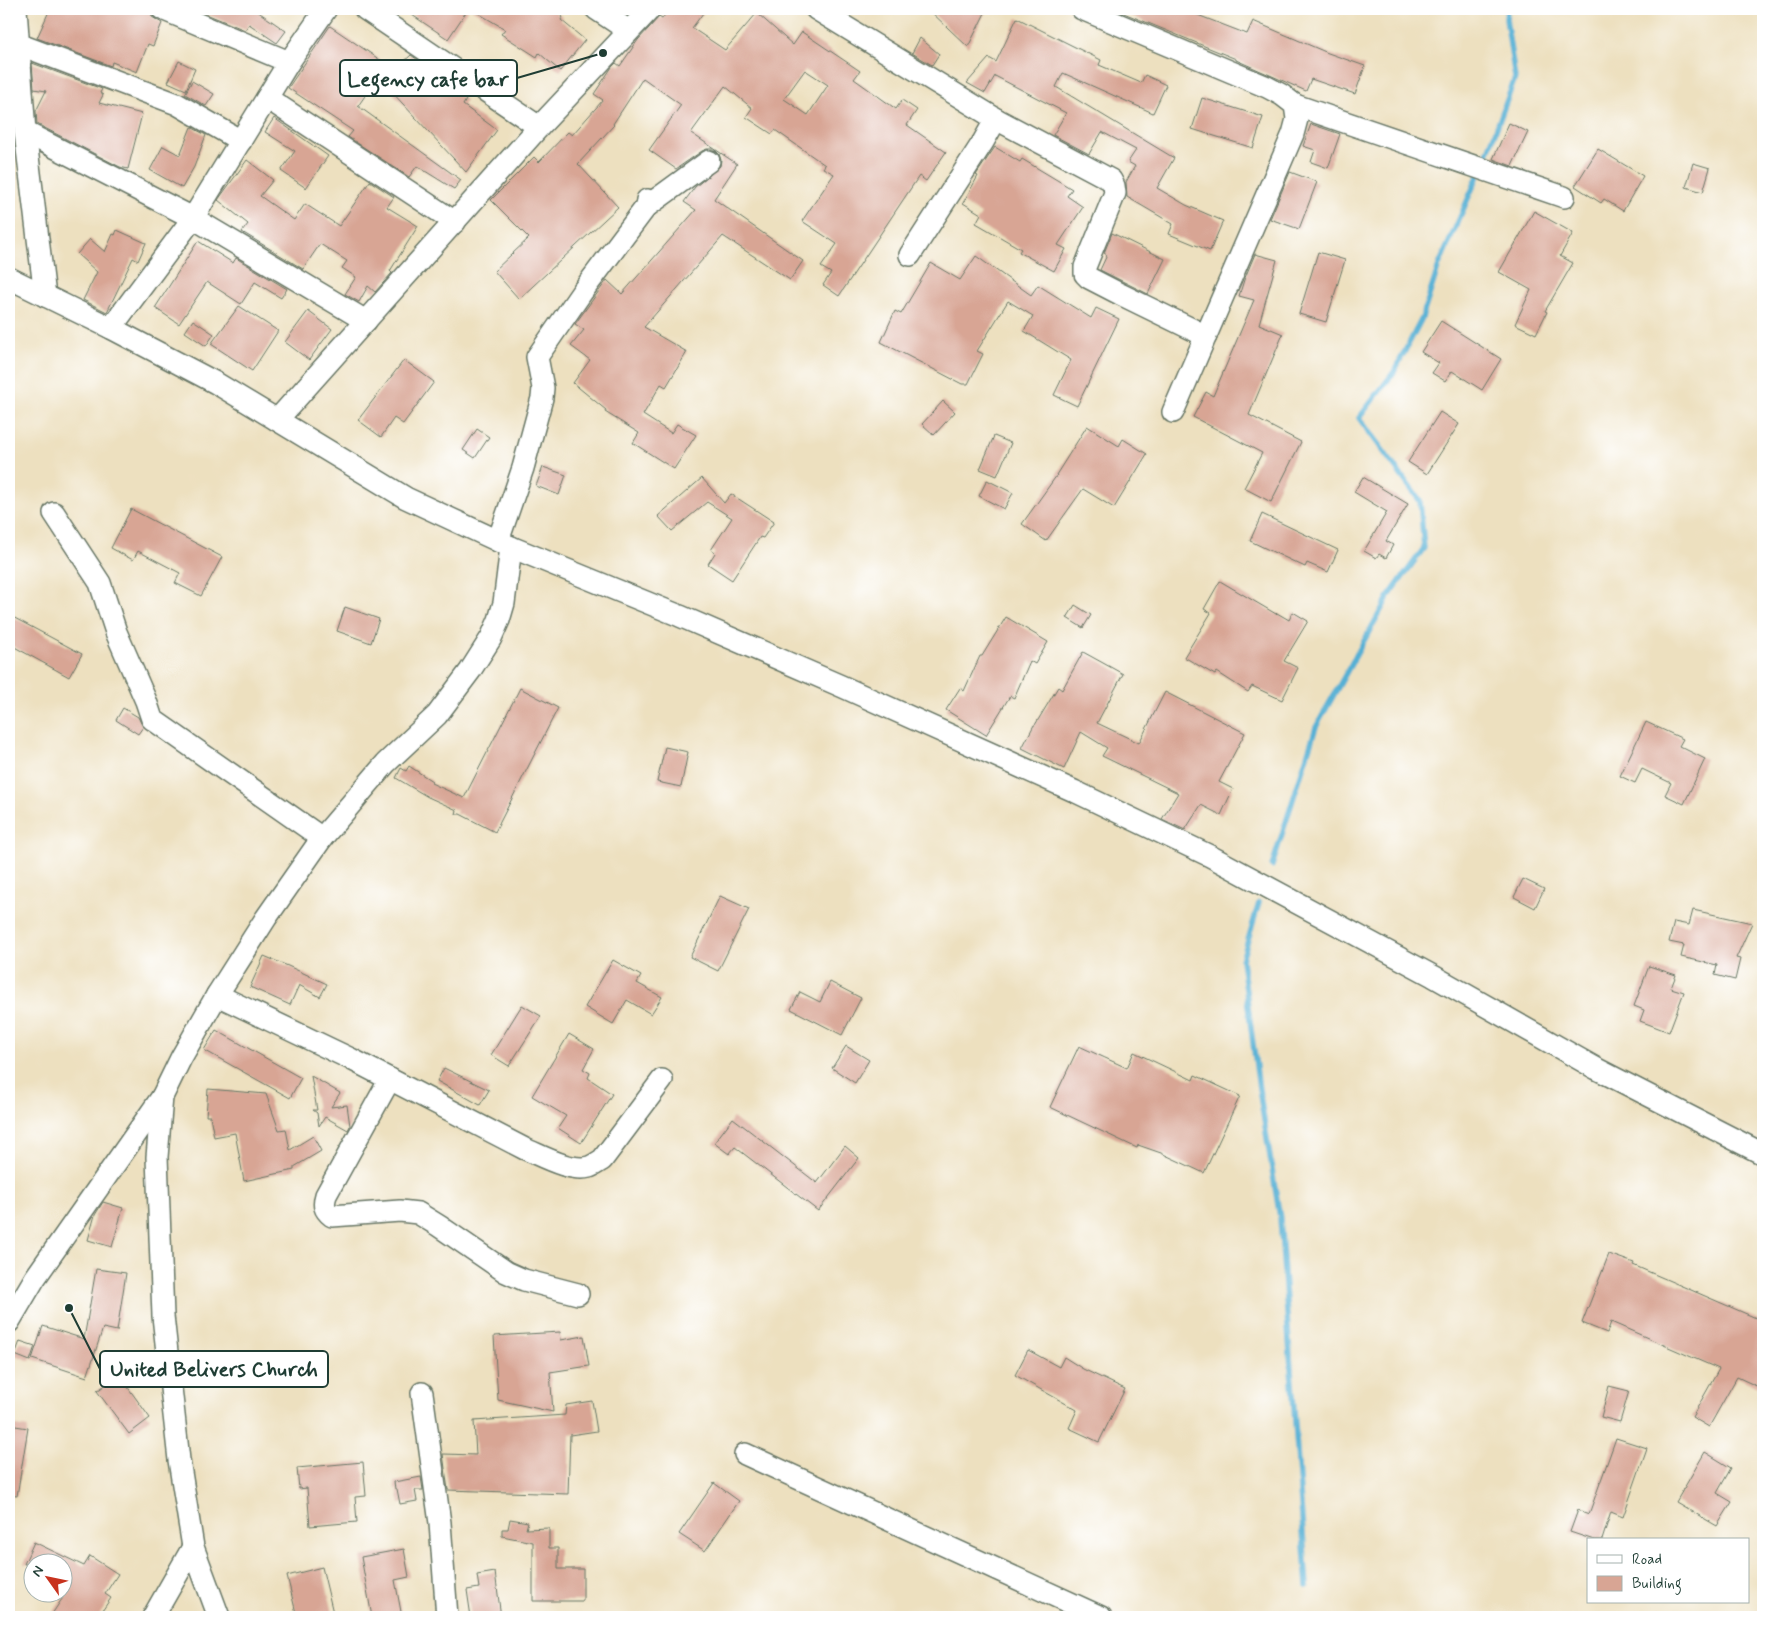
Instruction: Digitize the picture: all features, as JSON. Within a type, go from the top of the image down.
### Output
[{"type":"street","points":[[16,9],[25,132],[45,296]]},
{"type":"street","points":[[162,9],[289,62]]},
{"type":"street","points":[[110,328],[193,218],[289,62],[326,9]]},
{"type":"street","points":[[365,9],[539,127]]},
{"type":"street","points":[[596,9],[629,31]]},
{"type":"street","points":[[277,420],[539,127],[650,9]]},
{"type":"street","points":[[816,9],[996,119],[1111,180],[1115,193],[1085,267],[1085,274],[1120,294],[1206,336]]},
{"type":"street","points":[[1082,9],[1267,87],[1282,94],[1295,105],[1564,196]]},
{"type":"street","points":[[18,44],[177,104],[241,141]]},
{"type":"street","points":[[267,98],[455,222]]},
{"type":"street","points":[[1173,412],[1293,134],[1297,119],[1295,105]]},
{"type":"street","points":[[910,255],[996,119]]},
{"type":"street","points":[[25,132],[193,218],[366,321]]},
{"type":"street","points":[[9,1322],[35,1278],[162,1097],[181,1058],[217,995],[266,918],[322,838],[386,764],[437,715],[470,671],[491,638],[504,603],[505,544],[542,398],[543,388],[537,357],[647,204],[709,161]]},
{"type":"street","points":[[9,278],[216,383],[397,494],[505,544],[680,616],[841,686],[1160,831],[1257,880],[1433,976],[1596,1070],[1763,1154]]},
{"type":"street","points":[[54,513],[100,583],[116,632],[146,700],[152,719],[322,838]]},
{"type":"street","points":[[217,995],[352,1059],[525,1149],[574,1168],[589,1168],[602,1160],[662,1080]]},
{"type":"street","points":[[390,1079],[326,1194],[324,1204],[326,1212],[332,1216],[400,1211],[418,1213],[506,1272],[524,1280],[578,1294]]},
{"type":"street","points":[[162,1097],[158,1157],[163,1316],[179,1460],[192,1547],[219,1617]]},
{"type":"street","points":[[422,1393],[440,1523],[447,1617]]},
{"type":"street","points":[[745,1454],[1102,1617]]},
{"type":"street","points":[[153,1617],[192,1547]]},
{"type":"building","points":[[50,9],[150,9],[152,17],[162,23],[153,46],[148,44],[137,72],[112,62],[111,66],[37,38]]},
{"type":"building","points":[[194,9],[258,9],[257,11],[286,31],[277,43],[249,24],[245,30]]},
{"type":"building","points":[[403,9],[468,9],[448,39]]},
{"type":"building","points":[[471,9],[551,9],[563,17],[561,20],[585,40],[560,71],[539,53],[537,57],[501,34],[505,29]]},
{"type":"building","points":[[669,9],[706,9],[692,28],[725,50],[757,13],[793,45],[802,32],[860,71],[854,79],[896,109],[902,100],[917,110],[907,125],[946,152],[926,181],[919,176],[839,296],[823,285],[831,273],[821,267],[837,244],[802,221],[834,174],[823,168],[825,165],[775,130],[772,134],[746,117],[752,108],[725,86],[691,133],[737,164],[714,199],[803,261],[790,280],[723,236],[644,327],[687,352],[666,387],[661,384],[643,415],[671,433],[677,424],[696,435],[674,469],[633,443],[639,433],[605,412],[606,410],[573,383],[590,360],[571,346],[584,330],[575,324],[607,280],[622,294],[696,210],[684,202],[695,187],[720,166],[719,154],[714,149],[707,149],[676,169],[649,150],[681,105],[643,78],[614,125],[578,164],[618,207],[519,299],[494,271],[529,238],[491,200],[534,157],[539,162],[568,132],[572,135],[603,100],[594,94],[612,67],[616,63],[620,66],[638,40],[659,17],[662,19]],"holes":[[[805,70],[828,85],[808,115],[784,99]]]},
{"type":"building","points":[[928,9],[987,9],[968,47]]},
{"type":"building","points":[[1114,9],[1182,9],[1247,34],[1253,21],[1328,53],[1365,66],[1355,94],[1311,79],[1306,91],[1236,59]]},
{"type":"building","points":[[1017,18],[1101,60],[1099,65],[1141,83],[1145,75],[1166,85],[1153,113],[1063,73],[1056,87],[1174,158],[1157,188],[1186,205],[1223,221],[1210,251],[1169,234],[1173,224],[1127,197],[1126,182],[1135,166],[1128,162],[1136,150],[1102,132],[1089,154],[1053,135],[1066,113],[995,76],[985,93],[967,83],[989,58],[996,62]]},
{"type":"building","points":[[330,26],[395,70],[411,55],[432,70],[428,74],[466,100],[463,105],[497,130],[466,172],[378,77],[358,106],[461,180],[454,189],[417,166],[409,177],[348,137],[353,131],[288,88]]},
{"type":"building","points":[[920,38],[939,54],[932,65],[912,53]]},
{"type":"building","points":[[179,61],[195,69],[186,90],[168,82]]},
{"type":"building","points":[[32,63],[102,89],[100,93],[103,95],[99,103],[142,114],[128,169],[120,167],[37,124],[36,111],[46,91],[34,89]]},
{"type":"building","points":[[192,81],[214,94],[206,106],[185,94]]},
{"type":"building","points":[[1202,98],[1263,117],[1253,148],[1192,129]]},
{"type":"building","points":[[274,118],[328,156],[306,188],[281,171],[295,151],[265,132]]},
{"type":"building","points":[[1509,123],[1528,132],[1512,166],[1493,159]]},
{"type":"building","points":[[1311,124],[1340,134],[1328,168],[1311,162],[1315,150],[1303,146]]},
{"type":"building","points":[[191,127],[206,135],[194,167],[182,188],[150,170],[163,146],[180,155]]},
{"type":"building","points":[[995,147],[1020,162],[1022,159],[1072,189],[1067,196],[1083,207],[1058,245],[1066,249],[1054,271],[1019,252],[1021,249],[976,223],[981,214],[963,203],[978,176],[976,175]]},
{"type":"building","points":[[1598,149],[1643,176],[1623,211],[1604,199],[1601,203],[1575,186]]},
{"type":"building","points":[[247,160],[273,180],[260,196],[294,220],[305,204],[339,226],[370,181],[394,197],[387,207],[418,226],[390,271],[392,273],[375,292],[368,286],[359,302],[345,294],[356,277],[342,268],[347,261],[320,244],[303,269],[242,232],[248,224],[218,200]]},
{"type":"building","points":[[1693,163],[1710,168],[1703,192],[1686,187]]},
{"type":"building","points":[[1290,172],[1317,182],[1299,229],[1270,219]]},
{"type":"building","points":[[1534,211],[1573,233],[1560,256],[1573,263],[1545,311],[1547,312],[1536,334],[1515,324],[1531,290],[1499,272]]},
{"type":"building","points":[[117,230],[146,243],[138,261],[133,258],[107,312],[83,300],[97,272],[77,254],[90,239],[105,252],[113,234],[115,235]]},
{"type":"building","points":[[1112,233],[1165,259],[1148,294],[1100,270],[1107,255],[1104,253]]},
{"type":"building","points":[[198,241],[233,263],[236,258],[287,289],[281,298],[255,282],[241,304],[207,282],[179,324],[155,308]]},
{"type":"building","points":[[1318,252],[1345,260],[1326,322],[1299,314]]},
{"type":"building","points":[[1255,254],[1277,260],[1259,324],[1283,334],[1249,415],[1301,442],[1271,502],[1244,488],[1262,453],[1193,417],[1206,392],[1213,396],[1254,300],[1239,296]]},
{"type":"building","points":[[976,256],[1031,295],[1038,285],[1091,318],[1096,308],[1119,319],[1077,406],[1054,395],[1071,360],[1024,331],[1033,316],[1008,301],[977,351],[983,354],[968,384],[962,384],[881,342],[895,311],[901,314],[931,263],[960,280]]},
{"type":"building","points":[[239,306],[278,331],[252,371],[211,344]]},
{"type":"building","points":[[308,311],[332,329],[309,360],[285,342]]},
{"type":"building","points":[[193,320],[214,334],[206,346],[185,332]]},
{"type":"building","points":[[1441,321],[1501,359],[1482,390],[1452,371],[1445,381],[1432,373],[1439,363],[1421,352]]},
{"type":"building","points":[[404,360],[434,382],[403,424],[394,418],[381,437],[358,420]]},
{"type":"building","points":[[943,401],[955,412],[934,435],[922,424]]},
{"type":"building","points":[[1440,412],[1459,424],[1427,474],[1408,462]]},
{"type":"building","points":[[1087,426],[1119,446],[1123,439],[1147,454],[1114,508],[1083,489],[1046,541],[1022,524],[1057,475]]},
{"type":"building","points":[[477,429],[489,437],[475,458],[463,450]]},
{"type":"building","points":[[994,436],[1011,443],[997,476],[980,469]]},
{"type":"building","points":[[543,467],[566,475],[559,495],[536,486]]},
{"type":"building","points":[[1363,477],[1408,504],[1386,541],[1393,545],[1386,558],[1379,554],[1376,558],[1364,551],[1387,512],[1354,492]]},
{"type":"building","points":[[702,478],[724,503],[731,494],[774,522],[763,538],[760,537],[732,580],[708,564],[715,553],[711,550],[732,518],[707,502],[672,531],[658,516]]},
{"type":"building","points":[[987,480],[1013,493],[1004,509],[979,496]]},
{"type":"building","points":[[131,509],[222,557],[201,596],[175,583],[180,573],[138,551],[133,560],[111,548]]},
{"type":"building","points":[[1262,514],[1338,550],[1328,572],[1307,563],[1305,567],[1250,541]]},
{"type":"building","points":[[1220,581],[1289,620],[1293,612],[1308,621],[1284,661],[1298,668],[1282,700],[1252,686],[1248,692],[1217,672],[1215,675],[1184,657],[1211,613],[1204,609]]},
{"type":"building","points":[[1075,605],[1091,615],[1083,628],[1067,618]]},
{"type":"building","points":[[345,607],[379,619],[371,643],[337,631]]},
{"type":"building","points":[[9,615],[82,654],[69,677],[9,644]]},
{"type":"building","points":[[1006,617],[1048,642],[1035,664],[1030,661],[1014,698],[1010,696],[986,735],[946,710],[960,688],[964,691],[980,656],[982,656]]},
{"type":"building","points":[[1083,652],[1123,674],[1097,723],[1139,743],[1165,692],[1245,733],[1219,782],[1233,789],[1221,815],[1201,805],[1185,830],[1162,819],[1178,793],[1102,756],[1107,748],[1081,732],[1064,769],[1022,748],[1058,687],[1062,690]]},
{"type":"building","points":[[520,688],[558,708],[495,832],[460,814],[456,814],[457,810],[428,797],[396,778],[401,768],[406,771],[409,766],[432,781],[431,783],[464,798]]},
{"type":"building","points":[[123,708],[138,717],[143,727],[138,734],[116,720]]},
{"type":"building","points":[[1646,722],[1683,739],[1679,746],[1705,759],[1684,804],[1665,795],[1671,783],[1642,769],[1635,783],[1620,776]]},
{"type":"building","points":[[665,747],[688,752],[681,787],[657,782]]},
{"type":"building","points":[[1523,879],[1544,889],[1535,908],[1514,897]]},
{"type":"building","points":[[720,896],[749,909],[718,971],[690,957]]},
{"type":"building","points":[[1693,910],[1752,923],[1736,958],[1740,959],[1735,980],[1715,975],[1717,965],[1681,957],[1684,945],[1669,942],[1674,922],[1689,925]]},
{"type":"building","points":[[264,956],[327,984],[320,997],[299,985],[290,1005],[250,987]]},
{"type":"building","points":[[613,960],[641,976],[637,983],[662,997],[651,1014],[627,1000],[613,1024],[585,1007]]},
{"type":"building","points":[[1649,966],[1676,975],[1671,988],[1684,992],[1669,1032],[1640,1021],[1644,1010],[1634,1006]]},
{"type":"building","points":[[830,982],[861,998],[842,1035],[791,1009],[800,992],[820,1002]]},
{"type":"building","points":[[522,1005],[541,1016],[509,1066],[491,1055]]},
{"type":"building","points":[[216,1030],[301,1078],[290,1098],[204,1050]]},
{"type":"building","points":[[569,1034],[594,1049],[583,1069],[590,1073],[588,1078],[612,1094],[581,1143],[558,1128],[566,1116],[532,1096]]},
{"type":"building","points":[[846,1046],[869,1060],[855,1083],[832,1068]]},
{"type":"building","points":[[1079,1046],[1127,1068],[1134,1052],[1193,1080],[1195,1075],[1240,1096],[1204,1173],[1161,1153],[1138,1145],[1137,1148],[1050,1107]]},
{"type":"building","points":[[444,1068],[489,1090],[480,1105],[437,1081]]},
{"type":"building","points":[[311,1076],[340,1093],[331,1107],[347,1105],[350,1126],[348,1130],[325,1117],[319,1126],[317,1113],[313,1110],[317,1110]]},
{"type":"building","points":[[208,1089],[266,1094],[279,1130],[286,1129],[290,1150],[313,1136],[321,1151],[294,1167],[294,1170],[244,1181],[235,1133],[214,1137],[210,1116],[206,1116]]},
{"type":"building","points":[[733,1118],[817,1183],[845,1146],[859,1158],[818,1211],[735,1147],[729,1154],[714,1143]]},
{"type":"building","points":[[103,1202],[123,1208],[112,1247],[88,1240],[95,1215]]},
{"type":"building","points":[[1609,1254],[1634,1263],[1633,1265],[1763,1321],[1763,1389],[1737,1377],[1709,1427],[1692,1417],[1719,1369],[1611,1322],[1607,1333],[1582,1323]]},
{"type":"building","points":[[96,1269],[126,1273],[117,1331],[103,1328],[87,1377],[32,1359],[43,1326],[84,1339]]},
{"type":"building","points":[[560,1332],[561,1340],[584,1336],[589,1366],[550,1372],[553,1412],[498,1400],[494,1336]]},
{"type":"building","points":[[20,1341],[35,1346],[30,1361],[15,1355]]},
{"type":"building","points":[[1028,1350],[1059,1367],[1064,1357],[1083,1369],[1125,1389],[1099,1442],[1069,1428],[1077,1410],[1015,1375]]},
{"type":"building","points":[[119,1375],[150,1418],[129,1434],[97,1391]]},
{"type":"building","points":[[1609,1386],[1629,1391],[1620,1422],[1601,1417]]},
{"type":"building","points":[[592,1401],[597,1431],[570,1435],[568,1494],[448,1490],[443,1454],[476,1455],[474,1421],[565,1415],[566,1405]]},
{"type":"building","points":[[9,1425],[28,1428],[17,1496],[9,1495]]},
{"type":"building","points":[[1616,1438],[1647,1448],[1623,1517],[1611,1512],[1603,1538],[1588,1538],[1570,1532],[1578,1510],[1589,1514]]},
{"type":"building","points":[[1705,1452],[1731,1468],[1717,1493],[1732,1502],[1717,1526],[1676,1502]]},
{"type":"building","points":[[363,1462],[366,1496],[355,1497],[357,1522],[310,1526],[307,1488],[299,1489],[297,1468]]},
{"type":"building","points":[[421,1477],[423,1490],[415,1490],[417,1501],[400,1504],[394,1482]]},
{"type":"building","points":[[714,1483],[739,1501],[705,1551],[679,1534]]},
{"type":"building","points":[[510,1519],[528,1522],[526,1529],[549,1528],[549,1548],[558,1548],[558,1569],[583,1569],[583,1601],[533,1601],[533,1542],[502,1536],[502,1529],[508,1529]]},
{"type":"building","points":[[34,1542],[59,1554],[29,1554]]},
{"type":"building","points":[[404,1549],[409,1577],[395,1580],[402,1617],[372,1617],[361,1557]]},
{"type":"building","points":[[90,1556],[118,1574],[105,1594],[111,1598],[98,1617],[50,1617],[59,1604],[72,1604],[72,1560],[84,1566]]},
{"type":"building","points":[[322,1567],[334,1617],[297,1617],[287,1576]]},
{"type":"building","points":[[495,1572],[501,1617],[471,1617],[467,1590],[479,1588],[477,1575]]},
{"type":"waterway","points":[[1486,157],[1515,78],[1506,19],[1507,9]]},
{"type":"waterway","points":[[1272,866],[1316,727],[1389,596],[1424,548],[1420,501],[1359,418],[1394,372],[1422,318],[1439,265],[1478,176]]},
{"type":"waterway","points":[[1259,903],[1242,960],[1259,1089],[1280,1218],[1307,1586]]},
{"type":"place","name":"Legency cafe bar","points":[[603,53]]},
{"type":"place","name":"United Belivers Church","points":[[69,1308]]}]
